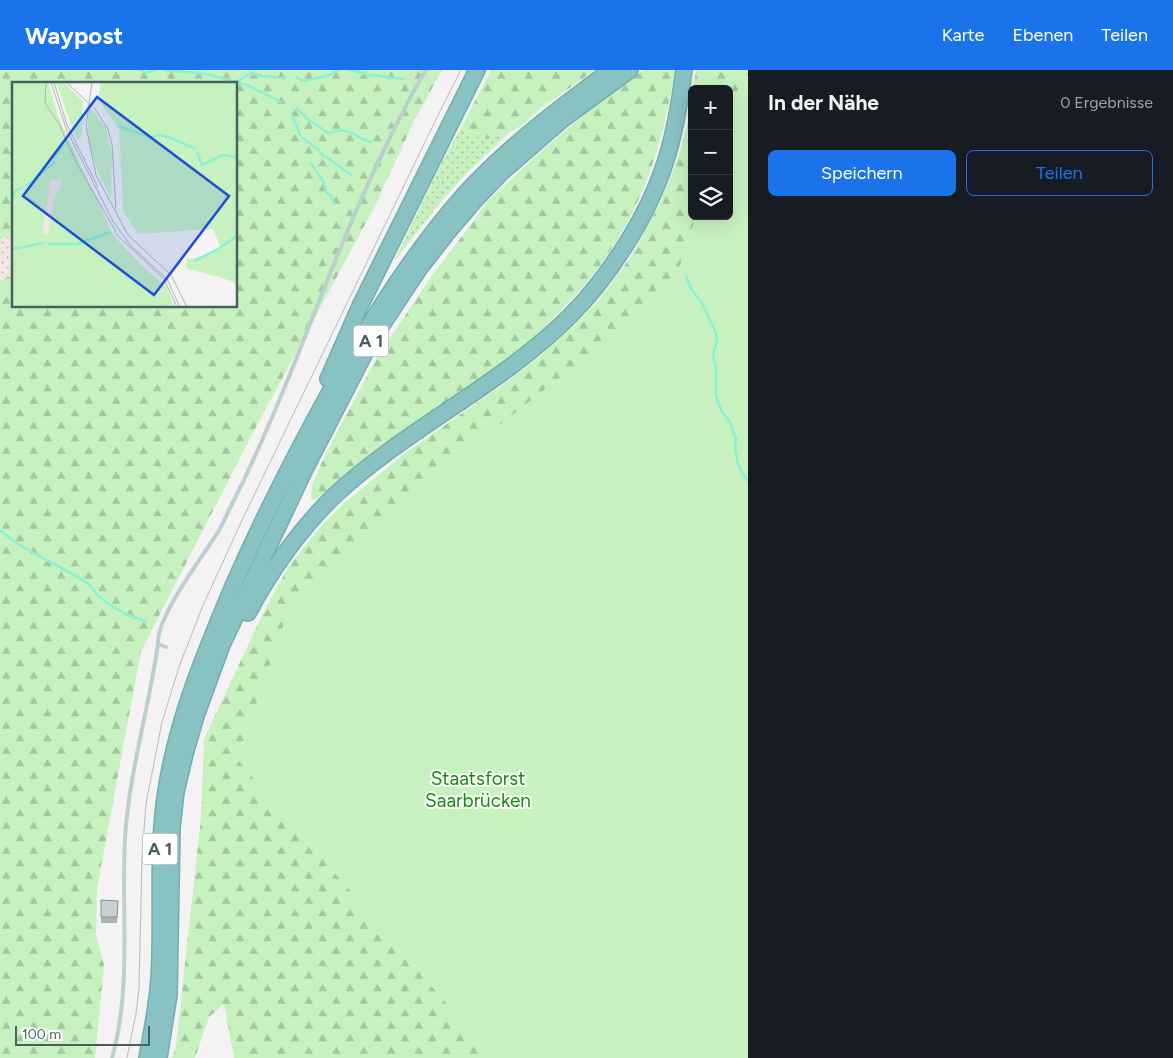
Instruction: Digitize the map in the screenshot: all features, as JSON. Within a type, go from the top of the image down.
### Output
[{"type":"highway","points":[[291,462],[360,306],[477,70]]},
{"type":"highway","name":"A 1","points":[[148,1058],[159,979],[160,854],[165,793],[174,750],[183,715],[208,646],[271,502],[291,462],[360,339],[409,262],[464,195],[493,166],[557,111],[611,70]]},
{"type":"highway","name":"A 1","points":[[159,1058],[169,995],[172,827],[176,792],[196,716],[222,645],[332,414],[370,343],[419,269],[476,198],[502,172],[564,119],[630,70]]},
{"type":"highway","points":[[209,682],[273,570],[314,517],[356,477],[534,348],[590,294],[612,265],[631,235],[666,163],[680,101],[684,70]]},
{"type":"lane","points":[[112,1058],[124,977],[125,838],[133,777],[152,685],[158,636],[164,618],[219,530],[250,466],[298,358],[359,202],[395,127],[426,70]]},
{"type":"lane","points":[[158,644],[166,647]]},
{"type":"green space","points":[[0,70],[442,70],[414,121],[375,206],[256,427],[141,651],[97,888],[96,935],[104,965],[95,1058],[0,1058],[0,281],[12,275],[12,308],[238,308],[238,82],[12,82],[12,233],[0,240]]},
{"type":"green space","points":[[491,70],[595,70],[544,106],[521,126],[510,132],[487,139],[476,137],[464,131],[462,126]]},
{"type":"green space","points":[[644,70],[675,70],[668,108],[659,143],[635,208],[619,238],[599,266],[576,294],[522,348],[392,440],[323,494],[314,500],[311,499],[312,485],[326,453],[376,359],[429,280],[489,200],[538,154],[603,98]]},
{"type":"green space","name":"Staatsforst Saarbrücken","points":[[696,70],[748,70],[748,1058],[234,1058],[224,1004],[209,1017],[195,1058],[172,1058],[176,1046],[201,818],[204,739],[266,607],[289,566],[323,524],[344,503],[404,454],[540,356],[576,324],[599,300],[630,258],[660,202],[678,159],[688,121],[688,220],[733,220],[733,85],[694,85]]},
{"type":"green space","name":"Staatsforst Saarbrücken","points":[[748,75],[748,1058],[493,1058],[237,759],[291,603],[378,520],[672,290],[695,220],[733,220],[733,104],[742,78]]},
{"type":"green space","points":[[462,126],[464,131],[482,138],[492,138],[510,132],[463,177],[393,263],[443,160]]},
{"type":"sand","points":[[12,233],[12,275],[0,281],[0,240]]},
{"type":"building","points":[[101,900],[118,901],[117,917],[101,917]]},
{"type":"waterway","points":[[140,70],[146,73],[154,70]]},
{"type":"waterway","points":[[164,70],[207,74],[236,82]]},
{"type":"waterway","points":[[296,77],[303,81],[327,76],[339,70]]},
{"type":"waterway","points":[[350,70],[370,75],[403,79]]},
{"type":"waterway","points":[[236,82],[251,73],[284,78]]},
{"type":"waterway","points":[[238,83],[281,102]]},
{"type":"waterway","points":[[297,109],[328,133],[347,131],[371,142]]},
{"type":"waterway","points":[[292,115],[301,137],[318,149],[323,156],[351,175]]},
{"type":"waterway","points":[[311,164],[323,181],[326,192],[331,196],[335,204]]},
{"type":"waterway","points":[[686,276],[691,289],[702,303],[716,333],[717,342],[713,354],[716,369],[716,396],[721,410],[730,422],[736,439],[735,448],[738,464],[748,481]]},
{"type":"waterway","points":[[0,530],[20,545],[86,582],[99,596],[117,609],[134,618],[146,621]]},
{"type":"tram line","points":[[127,1058],[139,988],[142,857],[146,804],[162,722],[180,664],[204,603],[244,516],[461,70]]}]
